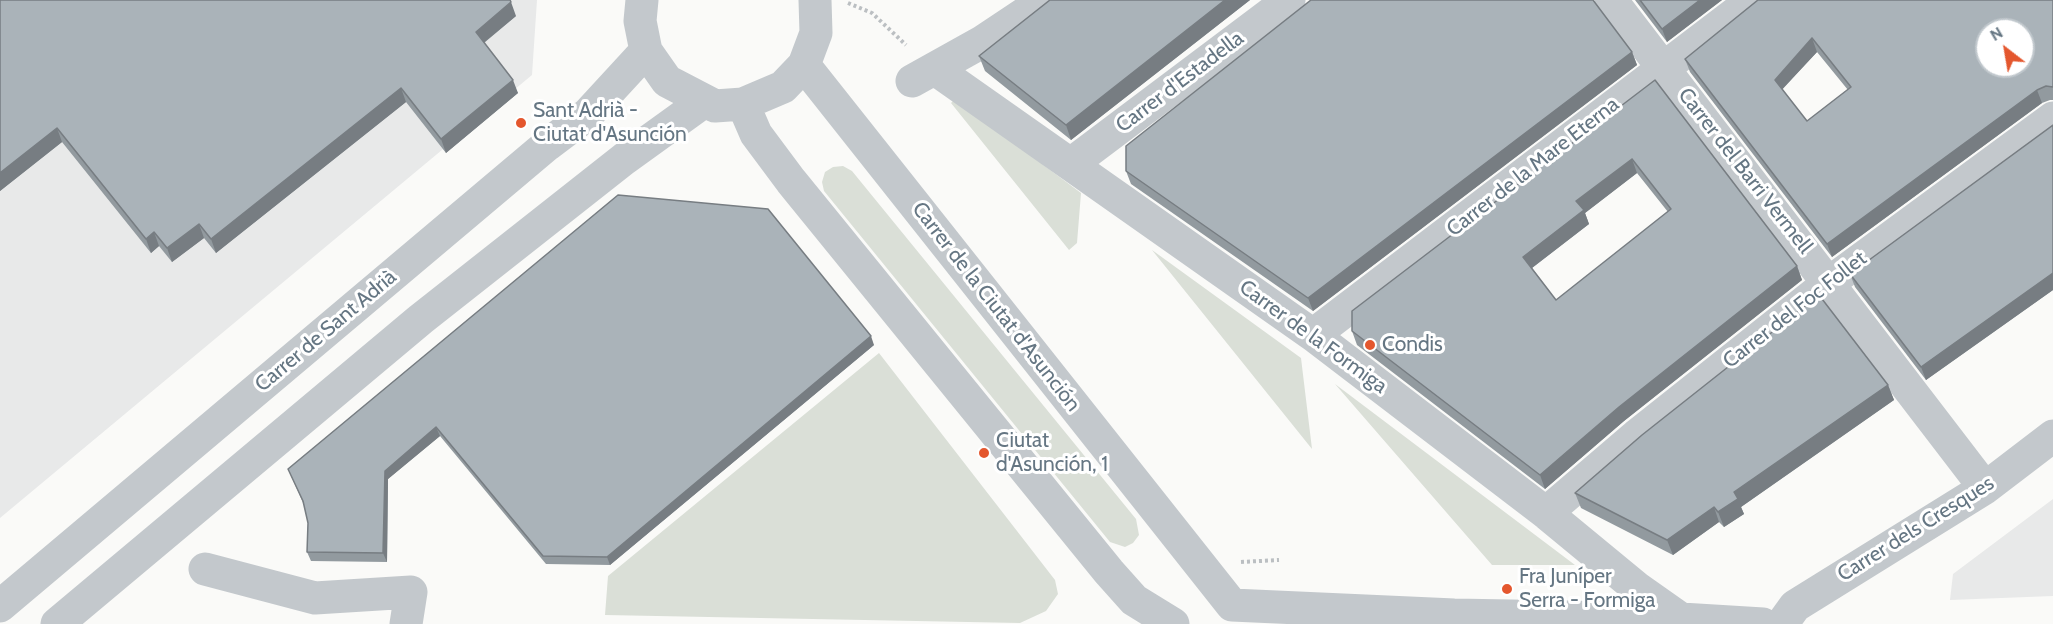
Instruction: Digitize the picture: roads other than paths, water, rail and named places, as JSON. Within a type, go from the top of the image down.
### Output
[{"type":"street","points":[[642,0],[640,21],[646,51],[667,81],[703,102],[715,106],[743,104],[783,87],[804,65],[816,33],[815,0]]},
{"type":"street","name":"Carrer de la Formiga","points":[[1045,0],[923,75],[1071,164],[1313,335],[1546,513],[1637,588],[1681,619]]},
{"type":"street","name":"Carrer d'Estadella","points":[[1071,164],[1289,0]]},
{"type":"street","name":"Carrer del Barri Vermell","points":[[1611,0],[1830,282],[1985,488]]},
{"type":"street","name":"Carrer de la Mare Eterna","points":[[1313,335],[1753,0]]},
{"type":"street","name":"Carrer de Sant Adrià","points":[[0,606],[519,168],[588,114],[646,51]]},
{"type":"street","name":"Carrer de la Ciutat d'Asunción","points":[[804,65],[1232,605],[1281,615]]},
{"type":"street","points":[[57,624],[421,319],[624,159],[703,102]]},
{"type":"street","points":[[743,104],[756,134],[791,181],[1109,572],[1134,600],[1173,624]]},
{"type":"street","name":"Carrer del Foc Follet","points":[[1546,513],[1636,436],[1830,282],[2053,118]]},
{"type":"street","name":"Carrer dels Cresques","points":[[1782,624],[1795,606],[1985,488],[2053,436]]},
{"type":"street","points":[[205,569],[315,598],[411,592],[406,624]]},
{"type":"street","points":[[1281,615],[1434,614],[1573,621],[1681,619],[1763,624]]},
{"type":"place","name":"Sant Adrià - Ciutat d'Asunción","points":[[521,123]]},
{"type":"place","name":"Condis","points":[[1370,345]]},
{"type":"place","name":"Ciutat d'Asunción, 1","points":[[984,453]]},
{"type":"place","name":"Fra Juníper Serra - Formiga","points":[[1507,589]]}]
